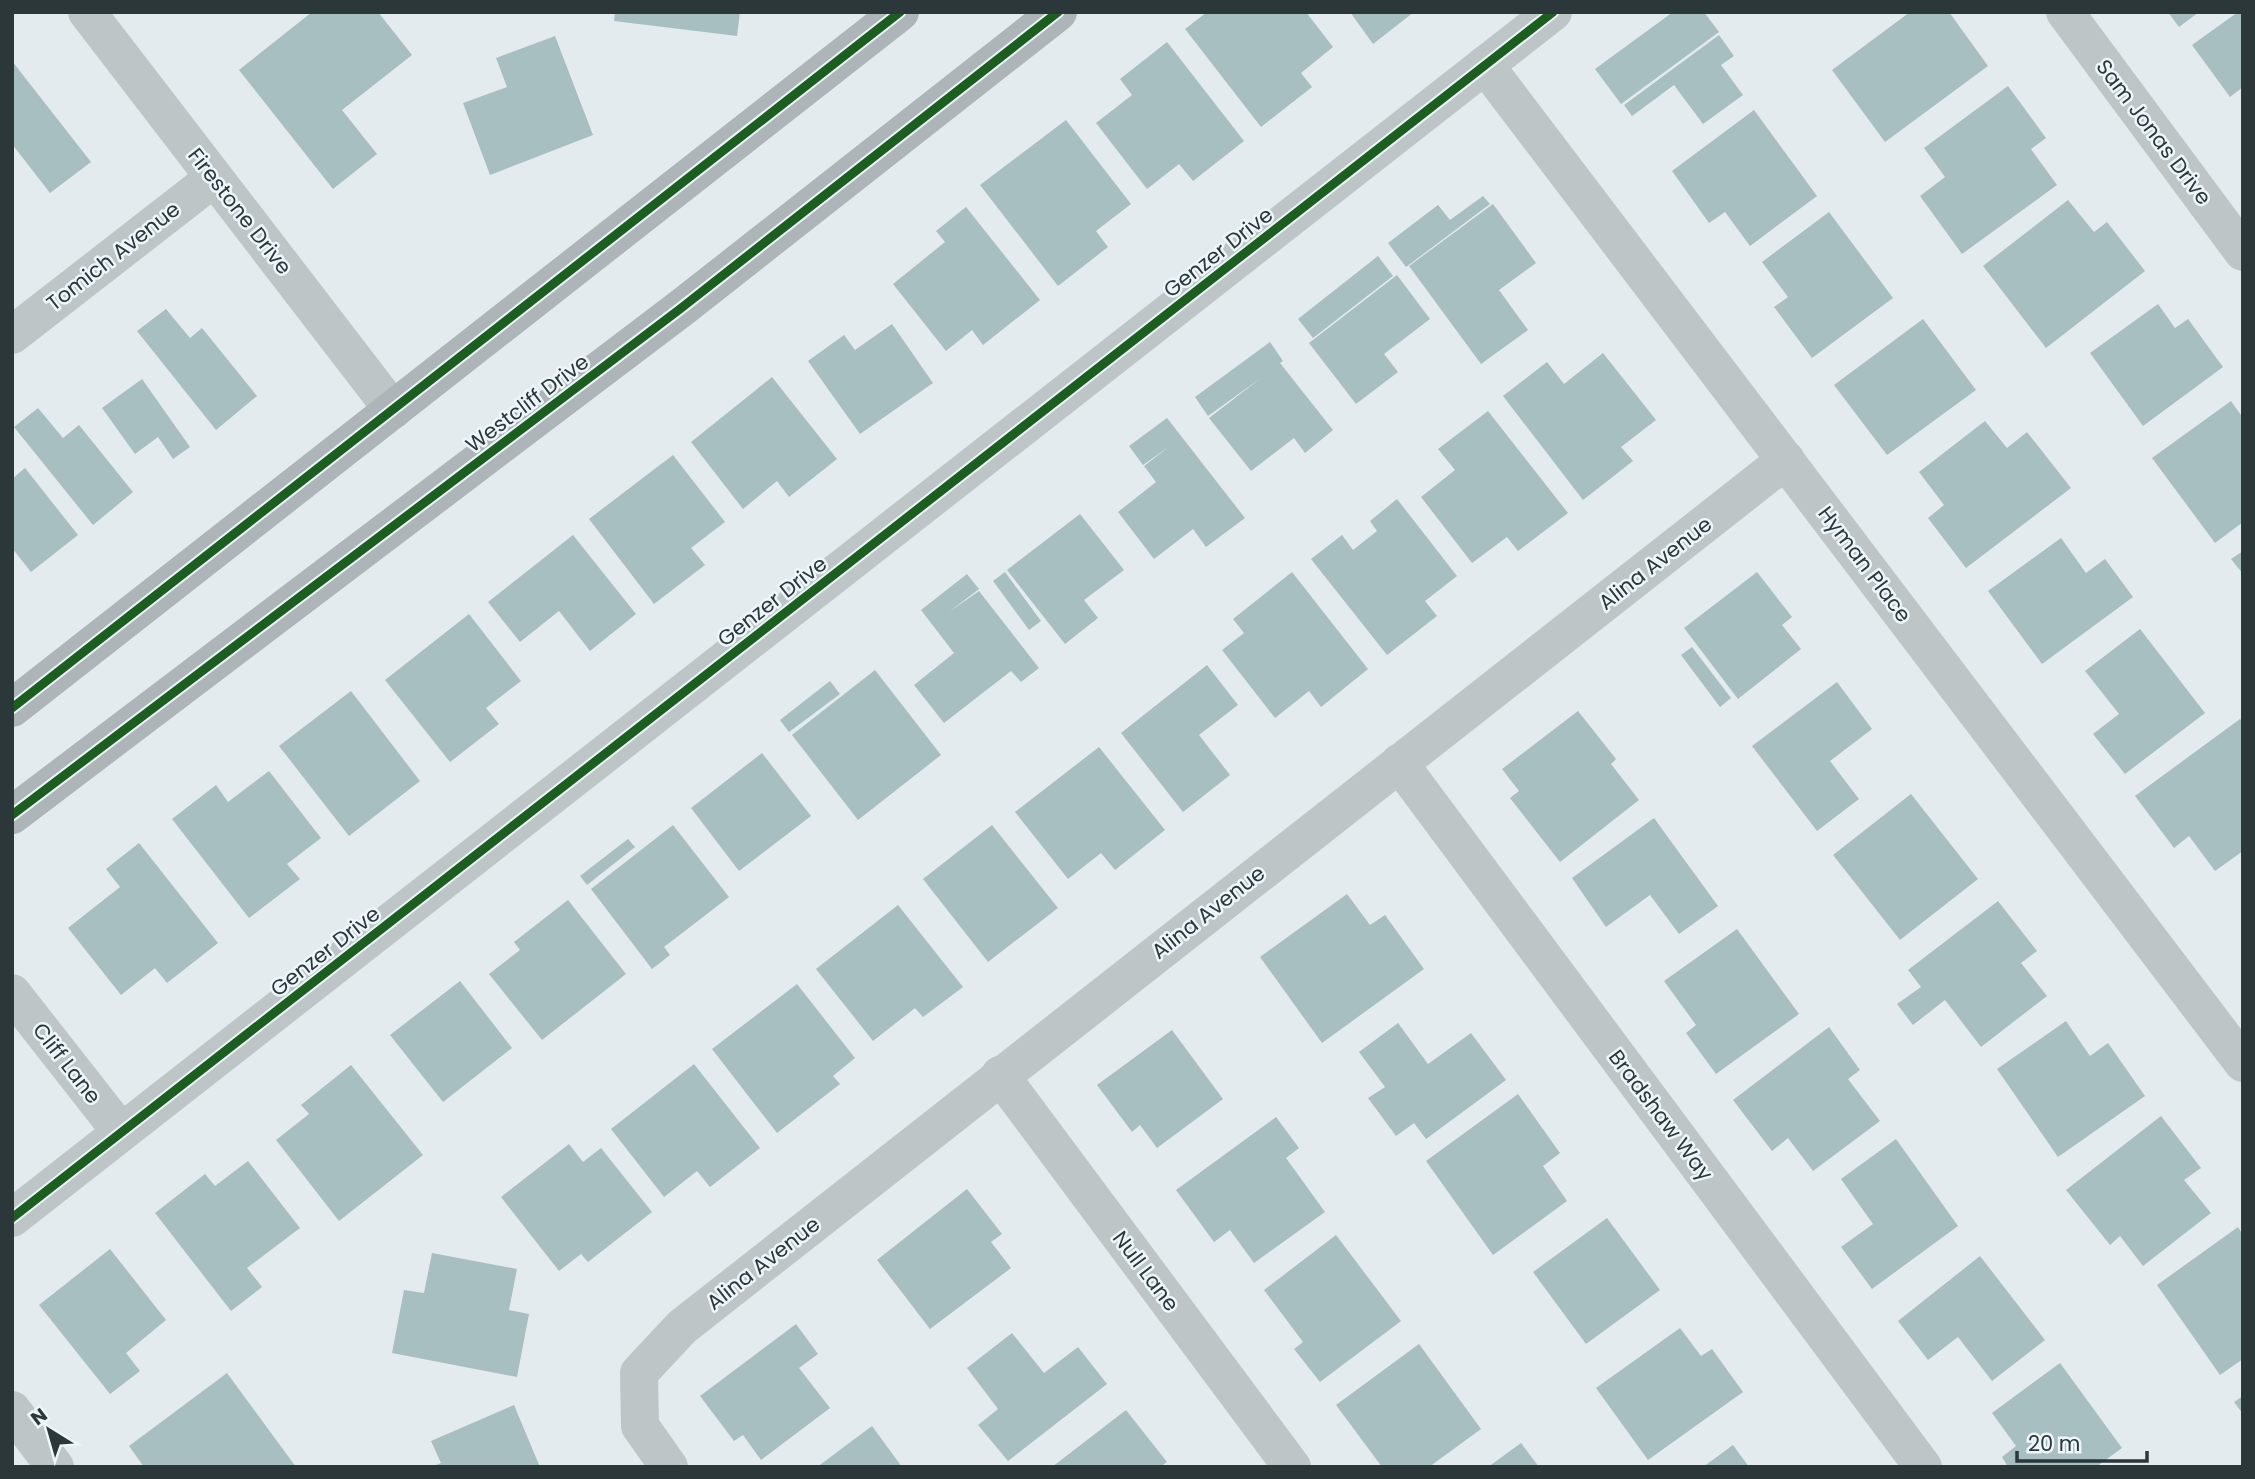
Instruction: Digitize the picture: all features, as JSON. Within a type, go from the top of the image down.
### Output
[{"type":"main road","points":[[12,708],[900,12]]},
{"type":"main road","name":"Westcliff Drive","points":[[12,816],[680,309],[1058,12]]},
{"type":"street","name":"Firestone Drive","points":[[86,12],[393,410]]},
{"type":"street","name":"Genzer Drive","points":[[12,1219],[1553,12]]},
{"type":"street","name":"Sam Jonas Drive","points":[[2066,12],[2243,251]]},
{"type":"street","name":"Hyman Place","points":[[1485,65],[2243,1063]]},
{"type":"street","name":"Tomich Avenue","points":[[12,335],[214,178]]},
{"type":"street","name":"Alina Avenue","points":[[669,1467],[640,1426],[639,1373],[682,1327],[1786,460]]},
{"type":"street","name":"Bradshaw Way","points":[[1399,763],[1923,1467]]},
{"type":"street","name":"Cliff Lane","points":[[12,993],[121,1132]]},
{"type":"street","name":"Null Lane","points":[[1000,1075],[1293,1467]]},
{"type":"street","points":[[12,1410],[55,1467]]},
{"type":"building","points":[[312,12],[378,12],[412,55],[342,110],[377,154],[333,189],[239,70]]},
{"type":"building","points":[[615,12],[740,12],[737,36],[614,21]]},
{"type":"building","points":[[1207,12],[1306,12],[1333,47],[1301,73],[1312,87],[1261,127],[1185,29]]},
{"type":"building","points":[[1350,12],[1414,12],[1373,44]]},
{"type":"building","points":[[1673,12],[1704,12],[1719,32],[1621,104],[1595,69]]},
{"type":"building","points":[[1910,12],[1949,12],[1988,66],[1885,142],[1832,70]]},
{"type":"building","points":[[2168,12],[2199,12],[2179,27]]},
{"type":"building","points":[[2238,12],[2243,12],[2243,87],[2230,97],[2192,45]]},
{"type":"building","points":[[1719,35],[1734,56],[1721,65],[1743,95],[1703,124],[1674,85],[1632,116],[1624,105]]},
{"type":"building","points":[[555,36],[593,135],[490,175],[463,103],[507,87],[496,58]]},
{"type":"building","points":[[1167,42],[1244,141],[1193,181],[1179,164],[1147,189],[1096,123],[1132,95],[1120,79]]},
{"type":"building","points":[[12,61],[91,162],[50,193],[12,144]]},
{"type":"building","points":[[2008,86],[2046,138],[2031,149],[2057,185],[1962,254],[1920,196],[1945,177],[1924,148]]},
{"type":"building","points":[[1754,110],[1817,196],[1750,246],[1725,212],[1709,223],[1672,171]]},
{"type":"building","points":[[1066,120],[1131,204],[1096,231],[1108,247],[1058,286],[980,185]]},
{"type":"building","points":[[1483,196],[1490,204],[1406,267],[1388,243],[1438,205],[1450,220]]},
{"type":"building","points":[[2068,200],[2094,232],[2107,222],[2145,271],[2046,348],[1983,266]]},
{"type":"building","points":[[1493,204],[1536,263],[1499,290],[1528,330],[1481,364],[1409,266]]},
{"type":"building","points":[[966,207],[1040,300],[983,345],[972,330],[946,351],[893,284],[945,242],[936,231]]},
{"type":"building","points":[[1829,212],[1893,298],[1812,358],[1774,307],[1788,297],[1762,262]]},
{"type":"building","points":[[1378,256],[1393,276],[1313,338],[1298,319]]},
{"type":"building","points":[[1397,275],[1430,319],[1384,354],[1398,372],[1356,404],[1309,343]]},
{"type":"building","points":[[2158,304],[2175,328],[2188,319],[2223,367],[2143,426],[2090,353]]},
{"type":"building","points":[[166,309],[190,338],[202,328],[257,396],[216,430],[137,331]]},
{"type":"building","points":[[1923,319],[1976,390],[1887,455],[1834,385]]},
{"type":"building","points":[[892,324],[933,383],[860,434],[808,361],[844,335],[855,350]]},
{"type":"building","points":[[1270,342],[1283,361],[1280,363],[1333,430],[1305,453],[1294,438],[1251,471],[1209,418],[1261,378],[1208,416],[1195,397]]},
{"type":"building","points":[[1603,353],[1656,420],[1621,447],[1633,461],[1583,500],[1503,396],[1547,362],[1564,384]]},
{"type":"building","points":[[772,377],[837,459],[789,497],[777,481],[743,509],[691,442]]},
{"type":"building","points":[[142,379],[190,447],[173,459],[158,437],[135,454],[102,408]]},
{"type":"building","points":[[2231,401],[2243,418],[2243,522],[2215,543],[2152,458]]},
{"type":"building","points":[[38,408],[63,438],[79,425],[133,492],[93,525],[14,427]]},
{"type":"building","points":[[1488,411],[1568,513],[1518,551],[1507,537],[1472,563],[1421,497],[1455,470],[1438,449]]},
{"type":"building","points":[[1167,418],[1245,518],[1206,547],[1193,529],[1154,559],[1118,512],[1156,482],[1144,466],[1170,446],[1143,465],[1129,446]]},
{"type":"building","points":[[1985,421],[2007,448],[2027,432],[2071,488],[1966,568],[1928,518],[1944,505],[1919,472]]},
{"type":"building","points":[[673,455],[725,522],[691,548],[705,565],[654,604],[589,519]]},
{"type":"building","points":[[25,468],[78,535],[31,572],[12,548],[12,479]]},
{"type":"building","points":[[1397,499],[1457,576],[1425,601],[1437,616],[1387,655],[1311,559],[1342,535],[1353,550],[1377,531],[1370,521]]},
{"type":"building","points":[[1080,514],[1124,570],[1084,600],[1098,618],[1065,644],[1007,570]]},
{"type":"building","points":[[573,535],[636,614],[590,651],[559,611],[520,642],[488,602]]},
{"type":"building","points":[[2061,538],[2086,573],[2105,559],[2133,597],[2042,664],[1988,591]]},
{"type":"building","points":[[2243,551],[2243,574],[2231,559]]},
{"type":"building","points":[[1005,572],[1041,621],[1029,630],[993,581]]},
{"type":"building","points":[[1292,572],[1368,669],[1321,707],[1309,691],[1275,718],[1222,650],[1244,633],[1233,619]]},
{"type":"building","points":[[1757,572],[1792,617],[1782,625],[1801,649],[1738,699],[1684,628]]},
{"type":"building","points":[[967,574],[979,589],[949,612],[979,591],[1039,668],[1021,682],[1011,671],[944,723],[914,685],[954,653],[921,610]]},
{"type":"building","points":[[469,614],[521,681],[486,708],[499,724],[450,762],[385,680]]},
{"type":"building","points":[[2140,629],[2205,713],[2125,774],[2093,734],[2119,714],[2085,671]]},
{"type":"building","points":[[1692,647],[1731,698],[1720,707],[1681,655]]},
{"type":"building","points":[[1207,665],[1238,705],[1199,735],[1230,775],[1183,812],[1121,733]]},
{"type":"building","points":[[875,670],[941,755],[858,820],[792,735]]},
{"type":"building","points":[[830,681],[840,694],[789,732],[780,720]]},
{"type":"building","points":[[1837,682],[1872,729],[1830,761],[1859,799],[1817,831],[1752,746]]},
{"type":"building","points":[[351,691],[420,781],[349,836],[279,746]]},
{"type":"building","points":[[1578,711],[1616,759],[1611,764],[1639,800],[1560,862],[1510,798],[1519,791],[1502,769]]},
{"type":"building","points":[[2240,719],[2243,723],[2243,851],[2215,871],[2189,836],[2174,848],[2135,796]]},
{"type":"building","points":[[1099,747],[1165,830],[1115,870],[1101,853],[1068,879],[1015,812]]},
{"type":"building","points":[[762,753],[811,816],[739,871],[691,808]]},
{"type":"building","points":[[269,771],[321,838],[287,864],[300,879],[249,918],[172,819],[216,785],[228,802]]},
{"type":"building","points":[[1911,794],[1978,879],[1900,940],[1833,855]]},
{"type":"building","points":[[1654,818],[1718,906],[1679,934],[1650,895],[1606,927],[1572,878]]},
{"type":"building","points":[[673,825],[729,897],[664,947],[670,955],[652,969],[591,889]]},
{"type":"building","points":[[992,825],[1058,908],[988,962],[923,879]]},
{"type":"building","points":[[628,839],[635,847],[587,885],[580,876]]},
{"type":"building","points":[[139,843],[218,943],[167,983],[155,968],[121,995],[68,928],[120,887],[106,869]]},
{"type":"building","points":[[1347,894],[1370,925],[1385,915],[1424,969],[1322,1043],[1260,957]]},
{"type":"building","points":[[568,900],[626,974],[542,1040],[489,974],[520,950],[514,942]]},
{"type":"building","points":[[1998,901],[2037,951],[2021,963],[2047,996],[1981,1047],[1945,1000],[1913,1025],[1897,1004],[1921,987],[1908,970]]},
{"type":"building","points":[[898,905],[963,987],[923,1017],[915,1008],[873,1041],[816,969]]},
{"type":"building","points":[[1737,929],[1799,1014],[1716,1074],[1686,1033],[1696,1025],[1664,981]]},
{"type":"building","points":[[460,981],[512,1048],[443,1102],[390,1035]]},
{"type":"building","points":[[797,984],[855,1058],[833,1076],[840,1084],[777,1133],[712,1049]]},
{"type":"building","points":[[2066,1021],[2090,1056],[2108,1043],[2145,1096],[2058,1157],[1997,1069]]},
{"type":"building","points":[[1398,1023],[1428,1064],[1471,1033],[1506,1080],[1426,1139],[1414,1123],[1396,1136],[1368,1098],[1385,1087],[1359,1052]]},
{"type":"building","points":[[1829,1027],[1860,1070],[1848,1079],[1880,1121],[1813,1171],[1788,1138],[1772,1151],[1733,1100]]},
{"type":"building","points":[[1172,1030],[1223,1099],[1157,1148],[1140,1125],[1132,1132],[1097,1085]]},
{"type":"building","points":[[694,1064],[760,1148],[710,1187],[697,1171],[664,1197],[611,1129]]},
{"type":"building","points":[[351,1065],[423,1155],[339,1221],[276,1140],[309,1114],[301,1105]]},
{"type":"building","points":[[1518,1094],[1560,1153],[1543,1166],[1567,1201],[1493,1255],[1426,1161]]},
{"type":"building","points":[[2161,1116],[2201,1168],[2184,1180],[2211,1213],[2143,1266],[2120,1236],[2110,1245],[2066,1190]]},
{"type":"building","points":[[1276,1117],[1299,1148],[1286,1158],[1325,1212],[1254,1263],[1230,1230],[1214,1242],[1176,1190]]},
{"type":"building","points":[[1896,1139],[1958,1226],[1872,1289],[1841,1247],[1873,1224],[1841,1179]]},
{"type":"building","points":[[569,1144],[583,1162],[601,1148],[652,1212],[588,1262],[581,1254],[559,1271],[501,1197]]},
{"type":"building","points":[[248,1161],[300,1228],[247,1268],[262,1287],[231,1311],[155,1213],[205,1174],[215,1186]]},
{"type":"building","points":[[967,1189],[1002,1234],[991,1242],[1011,1268],[930,1329],[877,1260]]},
{"type":"building","points":[[1607,1218],[1660,1290],[1586,1344],[1533,1272]]},
{"type":"building","points":[[2238,1227],[2243,1235],[2243,1359],[2220,1375],[2157,1285]]},
{"type":"building","points":[[1336,1235],[1401,1321],[1320,1382],[1294,1349],[1303,1342],[1264,1290]]},
{"type":"building","points":[[110,1249],[166,1320],[126,1353],[140,1371],[110,1394],[39,1305]]},
{"type":"building","points":[[432,1253],[517,1269],[509,1310],[529,1314],[517,1377],[392,1353],[404,1290],[424,1293]]},
{"type":"building","points":[[1980,1256],[2045,1340],[1992,1381],[1958,1337],[1928,1360],[1898,1321]]},
{"type":"building","points":[[796,1324],[818,1354],[799,1368],[830,1408],[761,1460],[743,1435],[734,1441],[700,1396]]},
{"type":"building","points":[[1680,1328],[1701,1356],[1712,1349],[1743,1392],[1648,1460],[1596,1388]]},
{"type":"building","points":[[1012,1333],[1044,1373],[1078,1347],[1107,1384],[1008,1461],[978,1425],[998,1409],[967,1368]]},
{"type":"building","points":[[1419,1344],[1481,1429],[1429,1467],[1382,1467],[1336,1405]]},
{"type":"building","points":[[2060,1363],[2122,1448],[2096,1467],[2008,1467],[2002,1457],[2016,1446],[1992,1413]]},
{"type":"building","points":[[227,1373],[296,1467],[144,1467],[129,1446]]},
{"type":"building","points":[[2243,1396],[2243,1414],[2234,1402]]},
{"type":"building","points":[[514,1405],[540,1467],[431,1467],[441,1463],[431,1441]]},
{"type":"building","points":[[1126,1410],[1167,1462],[1160,1467],[1052,1467]]},
{"type":"building","points":[[872,1426],[902,1467],[817,1467]]},
{"type":"building","points":[[1521,1443],[1539,1467],[1488,1467]]},
{"type":"building","points":[[1733,1445],[1749,1467],[1703,1467]]},
{"type":"cycle path","points":[[12,708],[900,12]]},
{"type":"cycle path","points":[[12,815],[680,309],[1058,12]]},
{"type":"cycle path","points":[[12,1218],[1553,12]]}]
